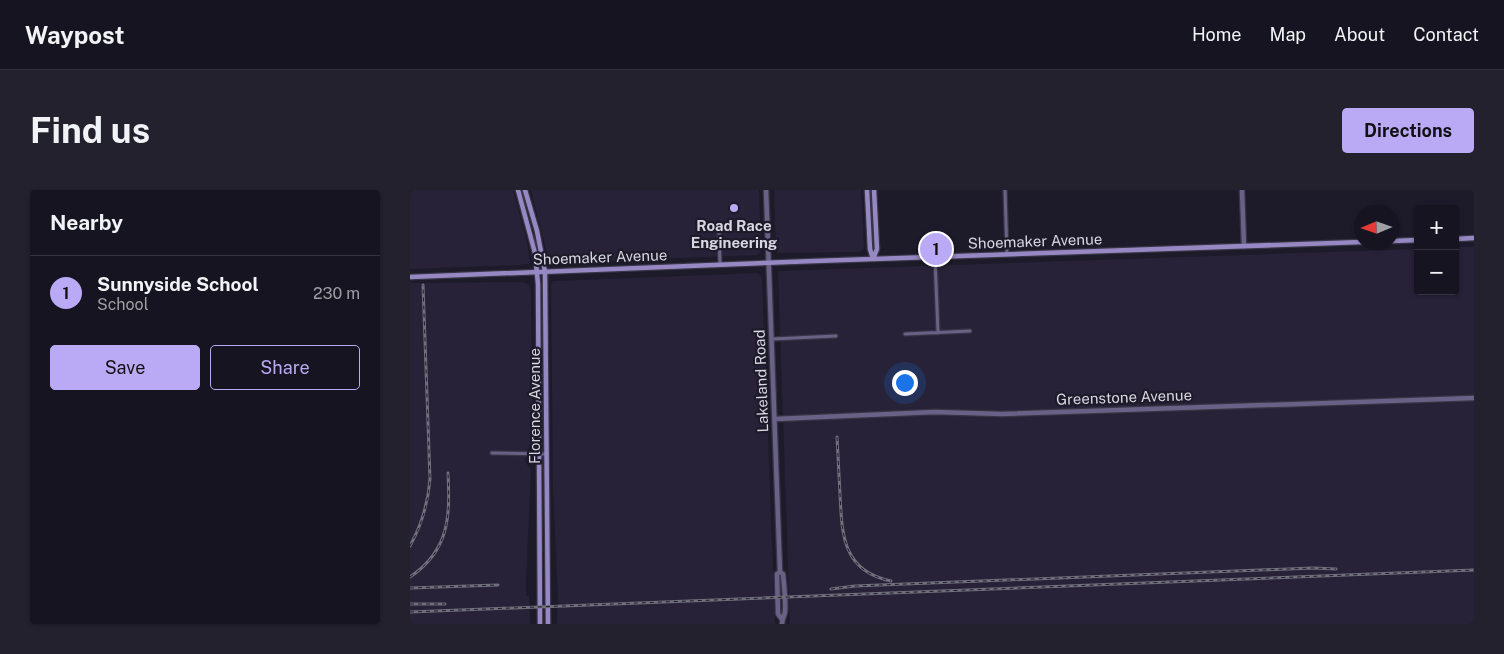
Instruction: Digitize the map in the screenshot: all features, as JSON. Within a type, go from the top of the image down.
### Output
[{"type":"main road","name":"Florence Avenue","points":[[518,190],[531,233],[537,272],[540,624]]},
{"type":"main road","name":"Florence Avenue","points":[[525,190],[537,231],[545,272],[548,624]]},
{"type":"main road","points":[[866,190],[870,249],[873,259]]},
{"type":"main road","points":[[873,259],[877,249],[874,190]]},
{"type":"main road","points":[[1459,239],[1474,238]]},
{"type":"main road","points":[[1399,241],[1414,240]]},
{"type":"main road","name":"Shoemaker Avenue","points":[[410,277],[935,258],[1099,250],[1354,242]]},
{"type":"main road","points":[[539,347],[546,347]]},
{"type":"street","name":"Lakeland Road","points":[[766,190],[780,572],[777,574],[778,614],[782,621]]},
{"type":"street","points":[[1005,190],[1007,255]]},
{"type":"street","points":[[1242,190],[1244,246]]},
{"type":"street","points":[[719,230],[720,265]]},
{"type":"street","points":[[935,258],[938,333]]},
{"type":"street","points":[[905,334],[970,331]]},
{"type":"street","points":[[772,339],[836,336]]},
{"type":"street","name":"Greenstone Avenue","points":[[774,419],[935,412],[1002,414],[1474,398]]},
{"type":"street","points":[[492,454],[547,454]]},
{"type":"shaded area","points":[[410,190],[513,190],[527,242],[530,263],[410,269]]},
{"type":"shaded area","points":[[531,190],[759,190],[761,250],[757,255],[553,263],[548,257]]},
{"type":"shaded area","points":[[774,190],[861,190],[863,250],[858,252],[778,253],[776,250]]},
{"type":"shaded area","points":[[1459,247],[1474,247],[1474,624],[790,624],[778,271],[1414,249],[1414,295],[1459,295]]},
{"type":"shaded area","points":[[758,273],[762,277],[775,624],[557,624],[558,596],[553,489],[552,282]]},
{"type":"shaded area","points":[[523,282],[528,284],[531,290],[533,444],[528,448],[525,461],[531,470],[526,581],[526,596],[529,596],[530,624],[410,624],[410,283]]},
{"type":"railway","points":[[410,546],[424,514],[430,479],[423,285]]},
{"type":"railway","points":[[837,437],[842,523],[848,549],[854,560],[863,569],[875,576],[891,581]]},
{"type":"railway","points":[[410,577],[423,567],[433,555],[445,531],[449,504],[448,473]]},
{"type":"railway","points":[[831,589],[855,586],[1313,568],[1336,569]]},
{"type":"railway","points":[[410,612],[1474,570]]},
{"type":"railway","points":[[410,588],[498,585]]},
{"type":"railway","points":[[410,604],[445,604]]},
{"type":"place","name":"Road Race Engineering","points":[[734,208]]},
{"type":"place","name":"Sunnyside School","points":[[936,249]]}]
